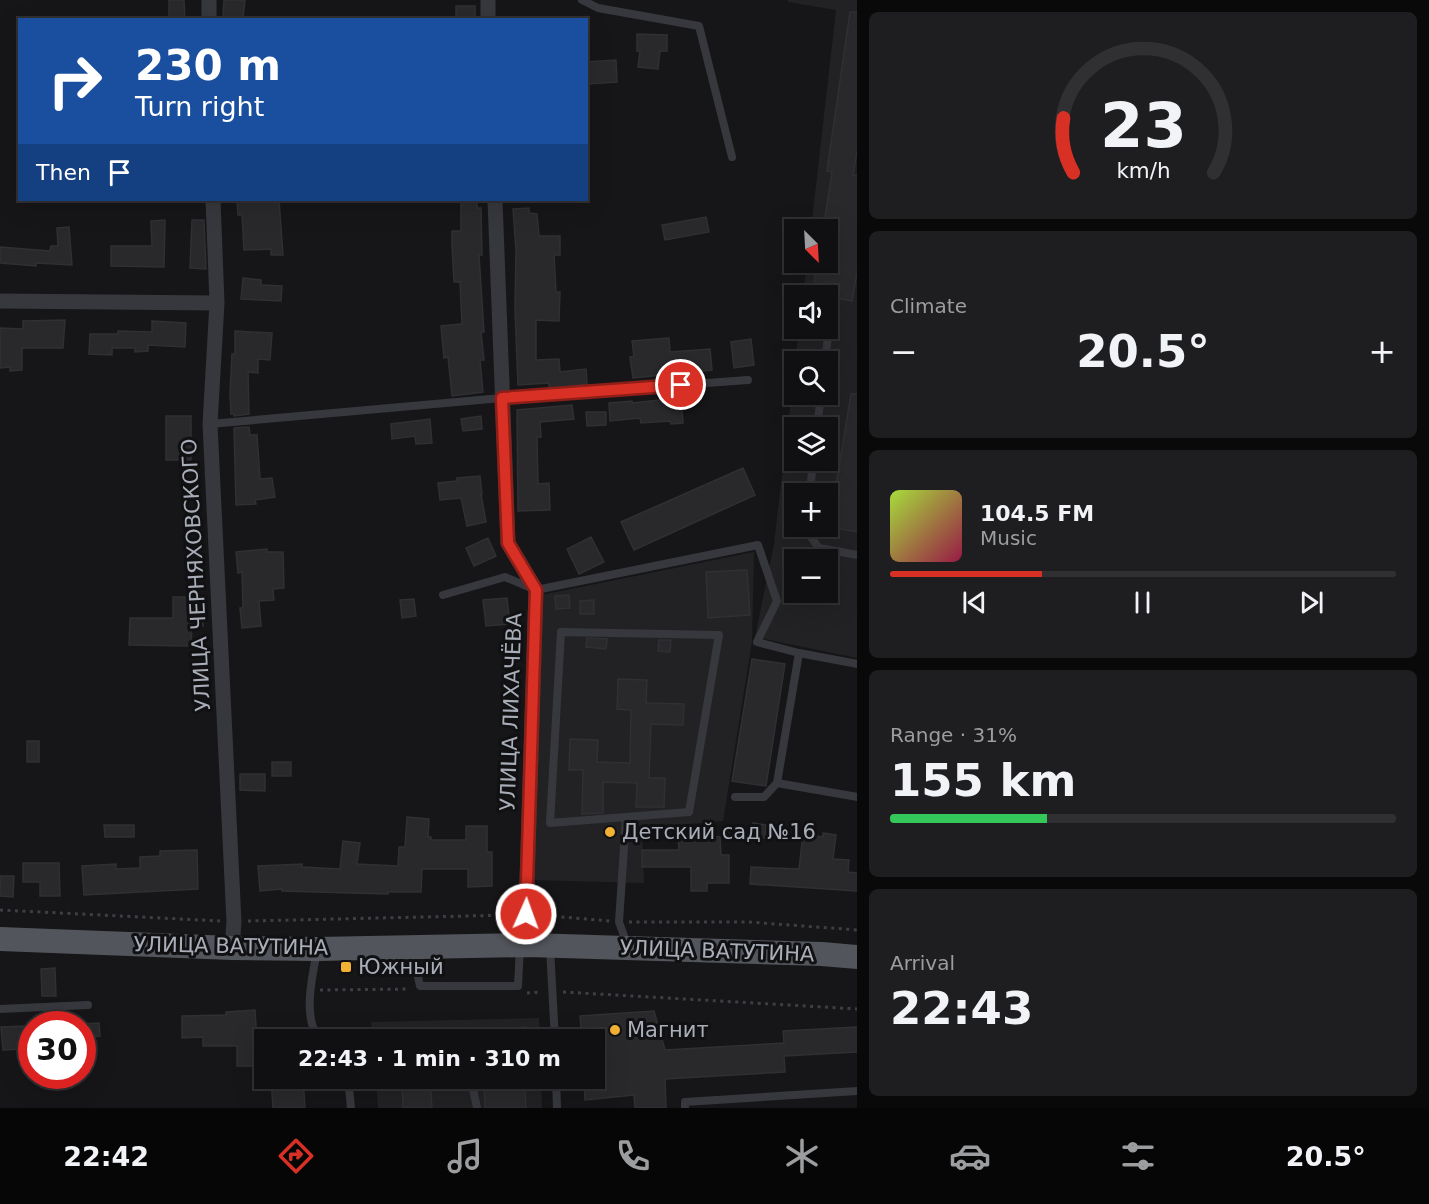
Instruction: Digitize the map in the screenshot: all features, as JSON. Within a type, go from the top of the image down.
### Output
[{"type":"main road","name":"УЛИЦА ВАТУТИНА","points":[[0,939],[232,948],[533,946],[857,957]]},
{"type":"street","points":[[209,0],[209,18]]},
{"type":"street","points":[[488,0],[488,18]]},
{"type":"street","name":"УЛИЦА ЧЕРНЯХОВСКОГО","points":[[213,201],[217,303],[210,424],[234,922],[232,948]]},
{"type":"street","name":"УЛИЦА ЛИХАЧЁВА","points":[[495,201],[508,543],[536,590],[526,914],[533,946]]},
{"type":"street","points":[[0,302],[217,303]]},
{"type":"lane","points":[[582,0],[598,8],[699,26],[732,158]]},
{"type":"lane","points":[[210,424],[502,398],[748,380]]},
{"type":"lane","points":[[811,537],[819,548],[857,555]]},
{"type":"lane","points":[[443,595],[505,577],[536,590],[758,545],[777,602],[757,642],[857,664]]},
{"type":"lane","points":[[561,632],[718,635],[689,812],[626,817],[550,823],[561,632]]},
{"type":"lane","points":[[735,797],[764,797],[777,783],[799,653]]},
{"type":"lane","points":[[777,783],[857,797]]},
{"type":"lane","points":[[626,817],[619,922],[628,948]]},
{"type":"lane","points":[[411,947],[420,986],[518,986],[533,946]]},
{"type":"lane","points":[[533,946],[553,992],[555,1029]]},
{"type":"lane","points":[[314,1029],[309,991],[317,949]]},
{"type":"lane","points":[[0,1009],[88,1005]]},
{"type":"lane","points":[[349,1089],[351,1108]]},
{"type":"lane","points":[[473,1089],[477,1108]]},
{"type":"lane","points":[[556,1089],[557,1108]]},
{"type":"lane","points":[[685,1108],[685,1102],[857,1091]]},
{"type":"path","points":[[0,910],[234,922],[526,914],[619,922],[748,922],[857,930]]},
{"type":"path","points":[[309,991],[406,990],[420,986]]},
{"type":"path","points":[[518,986],[526,993],[553,992],[857,1009]]},
{"type":"shaded area","points":[[788,0],[857,0],[857,658],[755,637],[774,544],[784,459],[784,471],[838,471],[838,417],[789,417],[790,405],[838,405],[838,351],[796,351],[798,339],[838,339],[838,285],[804,285],[806,273],[838,273],[838,219],[812,219],[836,10],[788,2]]},
{"type":"shaded area","points":[[754,552],[752,642],[723,821],[642,828],[644,883],[530,880],[541,595]]},
{"type":"shaded area","points":[[539,1018],[540,1029],[372,1029],[371,1022]]},
{"type":"shaded area","points":[[377,1089],[541,1089],[542,1108],[378,1108]]},
{"type":"building","points":[[169,0],[184,0],[185,18],[169,18]]},
{"type":"building","points":[[224,0],[245,0],[243,18],[223,17]]},
{"type":"building","points":[[456,6],[475,6],[475,18],[456,18]]},
{"type":"building","points":[[850,12],[857,12],[857,152],[853,175],[857,176],[857,273],[852,301],[838,299],[838,285],[814,285],[815,273],[838,273],[838,219],[825,219],[832,172],[827,171]]},
{"type":"building","points":[[637,34],[667,35],[667,51],[660,51],[658,69],[638,67],[640,51],[637,51]]},
{"type":"building","points":[[616,60],[617,82],[588,84],[588,62]]},
{"type":"building","points":[[237,201],[279,201],[283,255],[271,255],[271,249],[244,250],[242,215],[238,215]]},
{"type":"building","points":[[461,201],[477,201],[477,208],[481,208],[482,255],[479,255],[484,360],[480,360],[483,392],[452,396],[448,357],[444,358],[441,326],[462,324],[460,282],[454,282],[452,245],[452,231],[461,231]]},
{"type":"building","points":[[529,208],[529,213],[537,214],[539,236],[560,236],[560,255],[554,255],[556,292],[560,292],[559,321],[536,320],[536,360],[559,359],[560,372],[586,369],[587,384],[549,389],[549,383],[518,385],[515,310],[516,250],[513,209]]},
{"type":"building","points":[[706,217],[709,232],[665,240],[662,225]]},
{"type":"building","points":[[165,220],[164,267],[111,266],[111,246],[152,246],[151,221]]},
{"type":"building","points":[[192,220],[204,220],[206,269],[190,268]]},
{"type":"building","points":[[69,227],[72,265],[36,263],[36,266],[0,263],[0,247],[50,251],[51,246],[58,246],[57,228]]},
{"type":"building","points":[[243,278],[261,280],[261,285],[282,286],[281,301],[241,299]]},
{"type":"building","points":[[65,320],[63,348],[22,348],[22,370],[10,371],[10,367],[0,368],[0,328],[23,329],[23,321]]},
{"type":"building","points":[[152,321],[186,323],[185,347],[148,345],[148,351],[135,352],[135,348],[112,348],[112,355],[89,354],[90,334],[118,334],[118,331],[152,332]]},
{"type":"building","points":[[235,331],[272,333],[270,360],[258,359],[258,373],[248,372],[249,414],[234,416],[231,414],[230,393],[232,354],[235,354]]},
{"type":"building","points":[[669,338],[670,352],[710,349],[712,370],[633,378],[630,357],[634,356],[632,341]]},
{"type":"building","points":[[751,339],[754,365],[734,368],[731,342]]},
{"type":"building","points":[[851,394],[857,394],[857,532],[838,529],[836,483]]},
{"type":"building","points":[[686,397],[687,409],[682,409],[683,423],[671,424],[670,421],[641,423],[640,418],[610,421],[609,403]]},
{"type":"building","points":[[572,405],[574,419],[540,422],[541,437],[537,437],[538,484],[549,483],[550,510],[518,511],[517,410]]},
{"type":"building","points":[[586,412],[606,412],[606,425],[587,426]]},
{"type":"building","points":[[166,416],[191,416],[191,460],[166,460]]},
{"type":"building","points":[[481,416],[482,429],[463,431],[461,419]]},
{"type":"building","points":[[430,419],[432,443],[416,444],[415,436],[392,439],[391,424]]},
{"type":"building","points":[[249,427],[250,435],[257,435],[260,479],[272,478],[275,497],[255,500],[256,504],[236,505],[234,428]]},
{"type":"building","points":[[743,468],[755,495],[634,550],[621,522]]},
{"type":"building","points":[[480,476],[486,522],[467,526],[461,498],[440,500],[438,483],[457,481],[457,478]]},
{"type":"building","points":[[591,537],[604,562],[579,574],[567,549]]},
{"type":"building","points":[[488,538],[496,556],[474,566],[466,548]]},
{"type":"building","points":[[267,549],[267,552],[283,552],[284,588],[273,589],[274,600],[259,601],[261,626],[242,628],[240,608],[243,608],[242,572],[238,573],[236,552]]},
{"type":"building","points":[[747,570],[750,615],[708,618],[706,572]]},
{"type":"building","points":[[569,595],[570,608],[556,609],[555,596]]},
{"type":"building","points":[[173,597],[203,597],[203,626],[192,626],[191,646],[129,645],[130,618],[173,618]]},
{"type":"building","points":[[507,598],[510,624],[486,626],[483,600]]},
{"type":"building","points":[[414,599],[416,616],[402,618],[400,600]]},
{"type":"building","points":[[594,600],[594,614],[580,614],[580,601]]},
{"type":"building","points":[[587,638],[607,639],[606,649],[586,647]]},
{"type":"building","points":[[659,640],[671,640],[670,652],[658,651]]},
{"type":"building","points":[[752,659],[785,664],[766,786],[732,781]]},
{"type":"building","points":[[618,679],[647,680],[646,703],[684,704],[683,725],[651,724],[649,778],[665,778],[664,807],[636,807],[637,783],[603,782],[603,813],[582,814],[583,770],[569,770],[570,739],[598,740],[597,762],[630,763],[631,710],[617,709]]},
{"type":"building","points":[[27,741],[39,741],[39,762],[27,762]]},
{"type":"building","points":[[272,762],[291,762],[291,776],[272,776]]},
{"type":"building","points":[[240,774],[265,774],[265,791],[240,790]]},
{"type":"building","points":[[407,817],[429,819],[428,837],[431,837],[431,840],[466,840],[466,826],[487,826],[487,852],[492,852],[492,886],[468,887],[468,869],[422,869],[421,892],[388,892],[388,894],[282,891],[282,889],[260,891],[258,866],[302,864],[302,867],[340,869],[343,841],[360,843],[357,864],[398,866],[399,847],[405,847]]},
{"type":"building","points":[[753,823],[766,825],[765,838],[752,836]]},
{"type":"building","points":[[104,825],[134,825],[134,837],[105,837]]},
{"type":"building","points":[[823,833],[836,835],[833,859],[849,860],[848,872],[857,873],[857,891],[750,884],[751,867],[799,869],[803,834],[823,837]]},
{"type":"building","points":[[678,834],[720,837],[721,855],[729,855],[729,883],[707,883],[707,891],[691,891],[691,867],[642,867],[642,850],[679,850]]},
{"type":"building","points":[[197,850],[198,889],[84,895],[82,866],[116,864],[116,869],[140,868],[140,857],[160,856],[160,851]]},
{"type":"building","points":[[23,863],[59,863],[60,896],[40,896],[40,882],[23,882]]},
{"type":"building","points":[[0,876],[14,876],[13,897],[0,896]]},
{"type":"building","points":[[55,968],[56,996],[42,996],[41,969]]},
{"type":"building","points":[[255,1010],[254,1066],[237,1066],[237,1046],[203,1046],[203,1037],[182,1038],[182,1016],[226,1015],[226,1012]]},
{"type":"building","points":[[654,1011],[665,1050],[784,1043],[783,1031],[857,1027],[857,1052],[784,1056],[785,1072],[665,1079],[666,1108],[635,1108],[634,1095],[585,1100],[584,1089],[605,1089],[605,1029],[581,1029],[580,1016]]},
{"type":"building","points":[[96,1023],[99,1023],[100,1036],[96,1036]]},
{"type":"building","points":[[18,1026],[18,1049],[3,1050],[1,1027]]},
{"type":"building","points":[[525,1027],[525,1029],[496,1029]]},
{"type":"building","points":[[272,1089],[304,1089],[305,1108],[273,1108]]},
{"type":"building","points":[[402,1089],[431,1089],[432,1108],[403,1108]]},
{"type":"building","points":[[484,1089],[525,1089],[526,1108],[485,1108]]},
{"type":"place","name":"Детский сад №16","points":[[610,832]]},
{"type":"place","name":"Южный","points":[[346,967]]},
{"type":"place","name":"Магнит","points":[[615,1030]]},
{"type":"route","points":[[526,914],[536,590],[508,543],[502,398],[681,385]]}]
